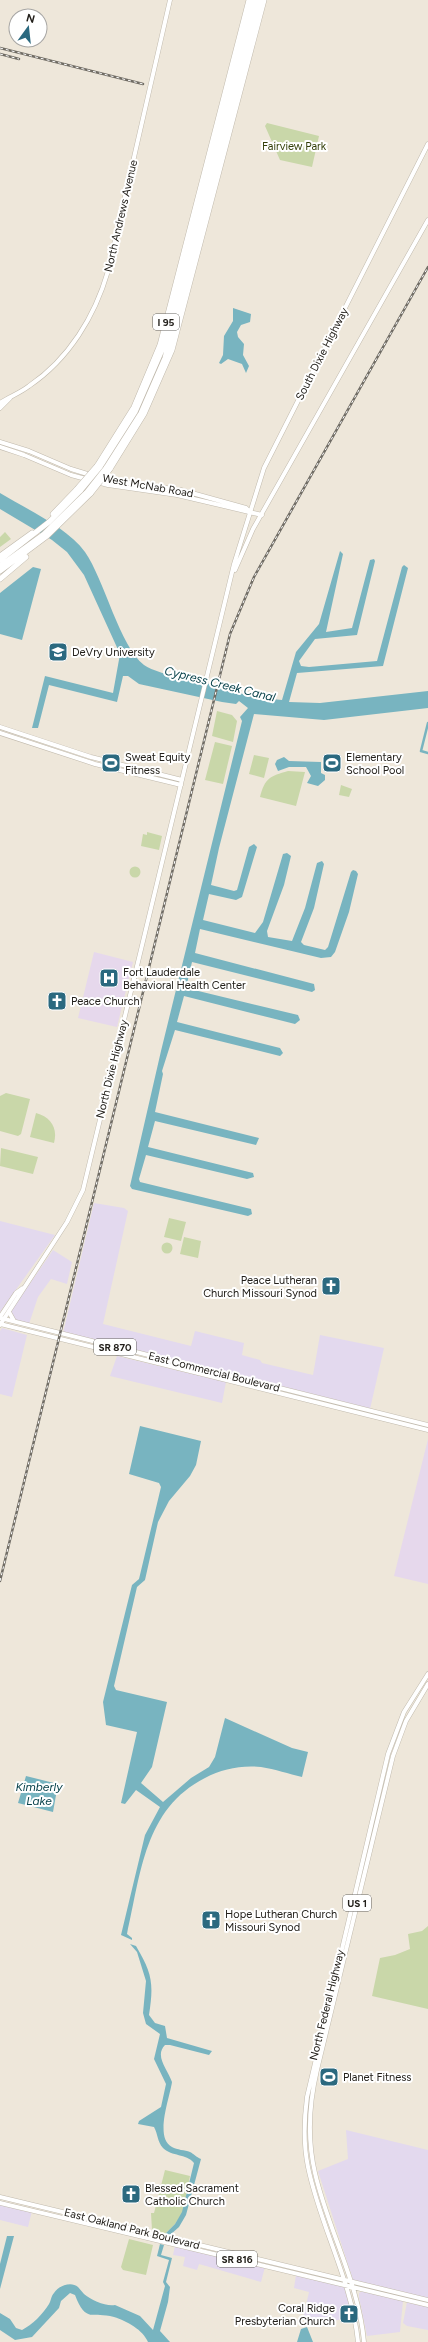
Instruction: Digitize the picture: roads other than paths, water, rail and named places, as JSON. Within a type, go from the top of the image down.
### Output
[{"type":"highway","name":"I 95","points":[[0,556],[36,537],[56,520],[84,491],[103,467],[134,407],[159,349],[249,0]]},
{"type":"highway","points":[[103,467],[139,405],[162,350],[254,0]]},
{"type":"highway","points":[[103,467],[139,417],[165,358],[259,0]]},
{"type":"highway","name":"I 95","points":[[0,571],[56,520],[84,491],[142,418],[166,366],[221,167],[264,0]]},
{"type":"highway","points":[[227,84],[241,50]]},
{"type":"highway","points":[[221,167],[224,135]]},
{"type":"highway","points":[[0,560],[36,537]]},
{"type":"highway","points":[[0,566],[36,537]]},
{"type":"highway","points":[[0,579],[35,549],[36,537]]},
{"type":"main road","name":"North Andrews Avenue","points":[[0,403],[38,379],[69,348],[91,315],[103,289],[170,0]]},
{"type":"main road","name":"South Dixie Highway","points":[[202,698],[258,485],[268,461],[428,144]]},
{"type":"main road","name":"South Dixie Highway","points":[[234,572],[262,515],[428,220]]},
{"type":"main road","name":"North Andrews Avenue","points":[[0,408],[10,398]]},
{"type":"main road","name":"West McNab Road","points":[[0,442],[82,473],[129,484],[181,490],[246,508],[250,512]]},
{"type":"main road","name":"West McNab Road","points":[[0,447],[71,475],[108,486],[178,495],[262,515]]},
{"type":"main road","name":"North Dixie Highway","points":[[1,1318],[9,1312],[21,1296],[24,1287],[67,1222],[83,1190],[202,698]]},
{"type":"main road","points":[[0,727],[96,759],[181,784]]},
{"type":"main road","points":[[0,733],[83,761],[181,784]]},
{"type":"main road","points":[[83,761],[96,759]]},
{"type":"main road","points":[[95,764],[105,761]]},
{"type":"main road","name":"North Dixie Highway","points":[[0,1324],[1,1318],[16,1293],[24,1287]]},
{"type":"main road","points":[[9,1312],[10,1317],[16,1322]]},
{"type":"main road","name":"East Commercial Boulevard","points":[[1,1318],[428,1425]]},
{"type":"main road","name":"East Commercial Boulevard","points":[[0,1324],[428,1430]]},
{"type":"main road","points":[[99,1349],[113,1349],[117,1347]]},
{"type":"main road","points":[[164,1365],[171,1361]]},
{"type":"main road","points":[[172,1367],[180,1363]]},
{"type":"main road","name":"North Federal Highway","points":[[358,2342],[355,2318],[312,2183],[306,2151],[305,2118],[308,2087],[388,1754],[397,1728],[414,1695],[428,1674]]},
{"type":"main road","name":"North Federal Highway","points":[[364,2342],[356,2299],[320,2190],[313,2162],[310,2130],[312,2095],[382,1801],[402,1729],[428,1684]]},
{"type":"main road","points":[[378,1795],[382,1801]]},
{"type":"main road","points":[[362,1859],[366,1869]]},
{"type":"main road","points":[[353,1896],[357,1905]]},
{"type":"main road","points":[[347,1948],[344,1944],[349,1924],[348,1920]]},
{"type":"main road","points":[[321,2029],[325,2036]]},
{"type":"main road","points":[[319,2038],[323,2046]]},
{"type":"main road","points":[[308,2087],[312,2095]]},
{"type":"main road","name":"East Oakland Park Boulevard","points":[[0,2197],[428,2300]]},
{"type":"main road","name":"East Oakland Park Boulevard","points":[[0,2202],[428,2304]]},
{"type":"main road","points":[[102,2227],[109,2223]]},
{"type":"main road","points":[[324,2223],[332,2228]]},
{"type":"main road","points":[[107,2228],[114,2224]]},
{"type":"main road","points":[[326,2230],[332,2233],[337,2242]]},
{"type":"main road","points":[[169,2243],[173,2238]]},
{"type":"main road","points":[[189,2247],[193,2244]]},
{"type":"main road","points":[[297,2273],[302,2269]]},
{"type":"main road","points":[[356,2299],[358,2292],[362,2289]]},
{"type":"water","points":[[233,308],[251,314],[250,322],[241,325],[237,332],[238,337],[244,344],[243,355],[249,366],[246,373],[242,364],[228,359],[221,364],[219,363],[223,355],[224,336],[233,321]]},
{"type":"water","points":[[0,493],[34,512],[68,534],[85,552],[99,579],[127,644],[135,656],[144,665],[162,673],[235,689],[244,695],[247,693],[260,695],[262,698],[282,700],[296,652],[319,624],[340,551],[343,554],[326,632],[352,628],[370,560],[374,559],[375,561],[357,635],[315,639],[299,661],[301,666],[309,667],[377,661],[402,567],[404,565],[408,568],[383,666],[297,673],[289,702],[320,703],[428,691],[428,708],[324,720],[254,714],[219,848],[211,885],[234,891],[237,890],[249,847],[254,844],[257,847],[242,897],[236,900],[209,894],[203,920],[255,933],[263,922],[283,854],[287,853],[291,856],[284,885],[267,931],[268,937],[292,941],[305,908],[317,863],[322,861],[324,864],[314,908],[301,942],[304,945],[325,950],[328,947],[351,872],[353,870],[358,874],[349,912],[335,952],[331,957],[321,958],[200,929],[195,953],[314,984],[315,990],[312,992],[192,962],[186,988],[298,1015],[300,1020],[295,1024],[184,996],[177,1022],[280,1048],[283,1053],[280,1056],[175,1030],[162,1071],[163,1074],[155,1112],[259,1138],[256,1145],[155,1121],[148,1147],[253,1173],[254,1177],[247,1179],[146,1155],[139,1179],[140,1182],[251,1209],[252,1214],[248,1216],[132,1189],[130,1186],[161,1051],[242,721],[240,717],[248,708],[239,701],[236,704],[222,702],[139,684],[128,676],[123,676],[117,702],[49,685],[38,728],[32,728],[45,676],[113,693],[120,654],[84,575],[67,552],[52,540],[0,509]]},
{"type":"water","points":[[33,567],[41,569],[22,640],[0,634],[0,593]]},
{"type":"water","name":"Elementary School Pool","points":[[329,756],[337,758],[336,769],[327,767]]},
{"type":"water","points":[[284,757],[289,761],[321,762],[321,773],[325,775],[325,780],[318,786],[307,783],[311,776],[306,767],[289,767],[278,771],[275,764],[277,760]]},
{"type":"water","points":[[140,1426],[201,1441],[196,1465],[190,1476],[169,1501],[158,1522],[145,1580],[137,1587],[114,1686],[116,1690],[167,1702],[152,1767],[141,1783],[163,1802],[191,1778],[209,1767],[215,1757],[225,1718],[292,1748],[308,1752],[302,1777],[261,1767],[232,1768],[205,1778],[185,1791],[169,1807],[157,1825],[148,1845],[142,1866],[127,1934],[132,1938],[132,1940],[121,1935],[145,1835],[160,1807],[136,1790],[125,1804],[121,1803],[137,1732],[106,1725],[103,1702],[132,1585],[139,1579],[161,1487],[159,1483],[129,1474]]},
{"type":"water","name":"Kimberly Lake","points":[[26,1776],[58,1784],[53,1812],[18,1803]]},
{"type":"water","points":[[130,1944],[136,1946],[148,1971],[151,1986],[149,2015],[155,2023],[165,2026],[167,2038],[212,2051],[209,2055],[170,2045],[165,2045],[162,2049],[161,2058],[172,2082],[164,2117],[164,2135],[167,2142],[172,2147],[190,2152],[201,2159],[186,2215],[179,2227],[170,2235],[165,2234],[175,2224],[182,2212],[194,2163],[187,2158],[171,2153],[163,2148],[154,2127],[138,2124],[139,2121],[161,2107],[166,2084],[154,2059],[160,2034],[146,2024],[143,2013],[146,1981],[137,1952]]},
{"type":"water","points":[[7,2236],[14,2236],[0,2289],[0,2264]]},
{"type":"water","points":[[160,2244],[164,2245],[161,2255],[172,2258],[166,2282],[170,2287],[168,2302],[160,2331],[170,2342],[148,2342],[134,2326],[124,2321],[114,2317],[90,2315],[83,2310],[75,2295],[70,2293],[61,2301],[59,2308],[32,2337],[15,2340],[0,2330],[0,2313],[10,2319],[16,2328],[22,2330],[44,2312],[58,2288],[72,2284],[95,2301],[108,2305],[115,2305],[140,2316],[153,2330],[165,2286],[163,2282],[169,2260],[157,2256]]},
{"type":"water","points":[[307,2327],[313,2342],[297,2342],[301,2329]]},
{"type":"waterway","points":[[428,723],[421,751],[428,753]]},
{"type":"railway","points":[[0,48],[143,84]]},
{"type":"railway","points":[[0,54],[19,59]]},
{"type":"railway","points":[[0,1581],[230,634],[254,577],[428,267]]},
{"type":"place","name":"DeVry University","points":[[58,652]]},
{"type":"place","name":"Sweat Equity Fitness","points":[[111,763]]},
{"type":"place","name":"Elementary School Pool","points":[[332,763]]},
{"type":"place","name":"Fort Lauderdale Behavioral Health Center","points":[[109,978]]},
{"type":"place","name":"Peace Church","points":[[57,1001]]},
{"type":"place","name":"Peace Lutheran Church Missouri Synod","points":[[331,1286]]},
{"type":"place","name":"Hope Lutheran Church Missouri Synod","points":[[211,1920]]},
{"type":"place","name":"Planet Fitness","points":[[329,2077]]},
{"type":"place","name":"Blessed Sacrament Catholic Church","points":[[131,2194]]},
{"type":"place","name":"Coral Ridge Presbyterian Church","points":[[349,2314]]},
{"type":"park label","name":"Fairview Park","points":[[294,146]]},
{"type":"water label","name":"Cypress Creek Canal","points":[[220,684]]}]
